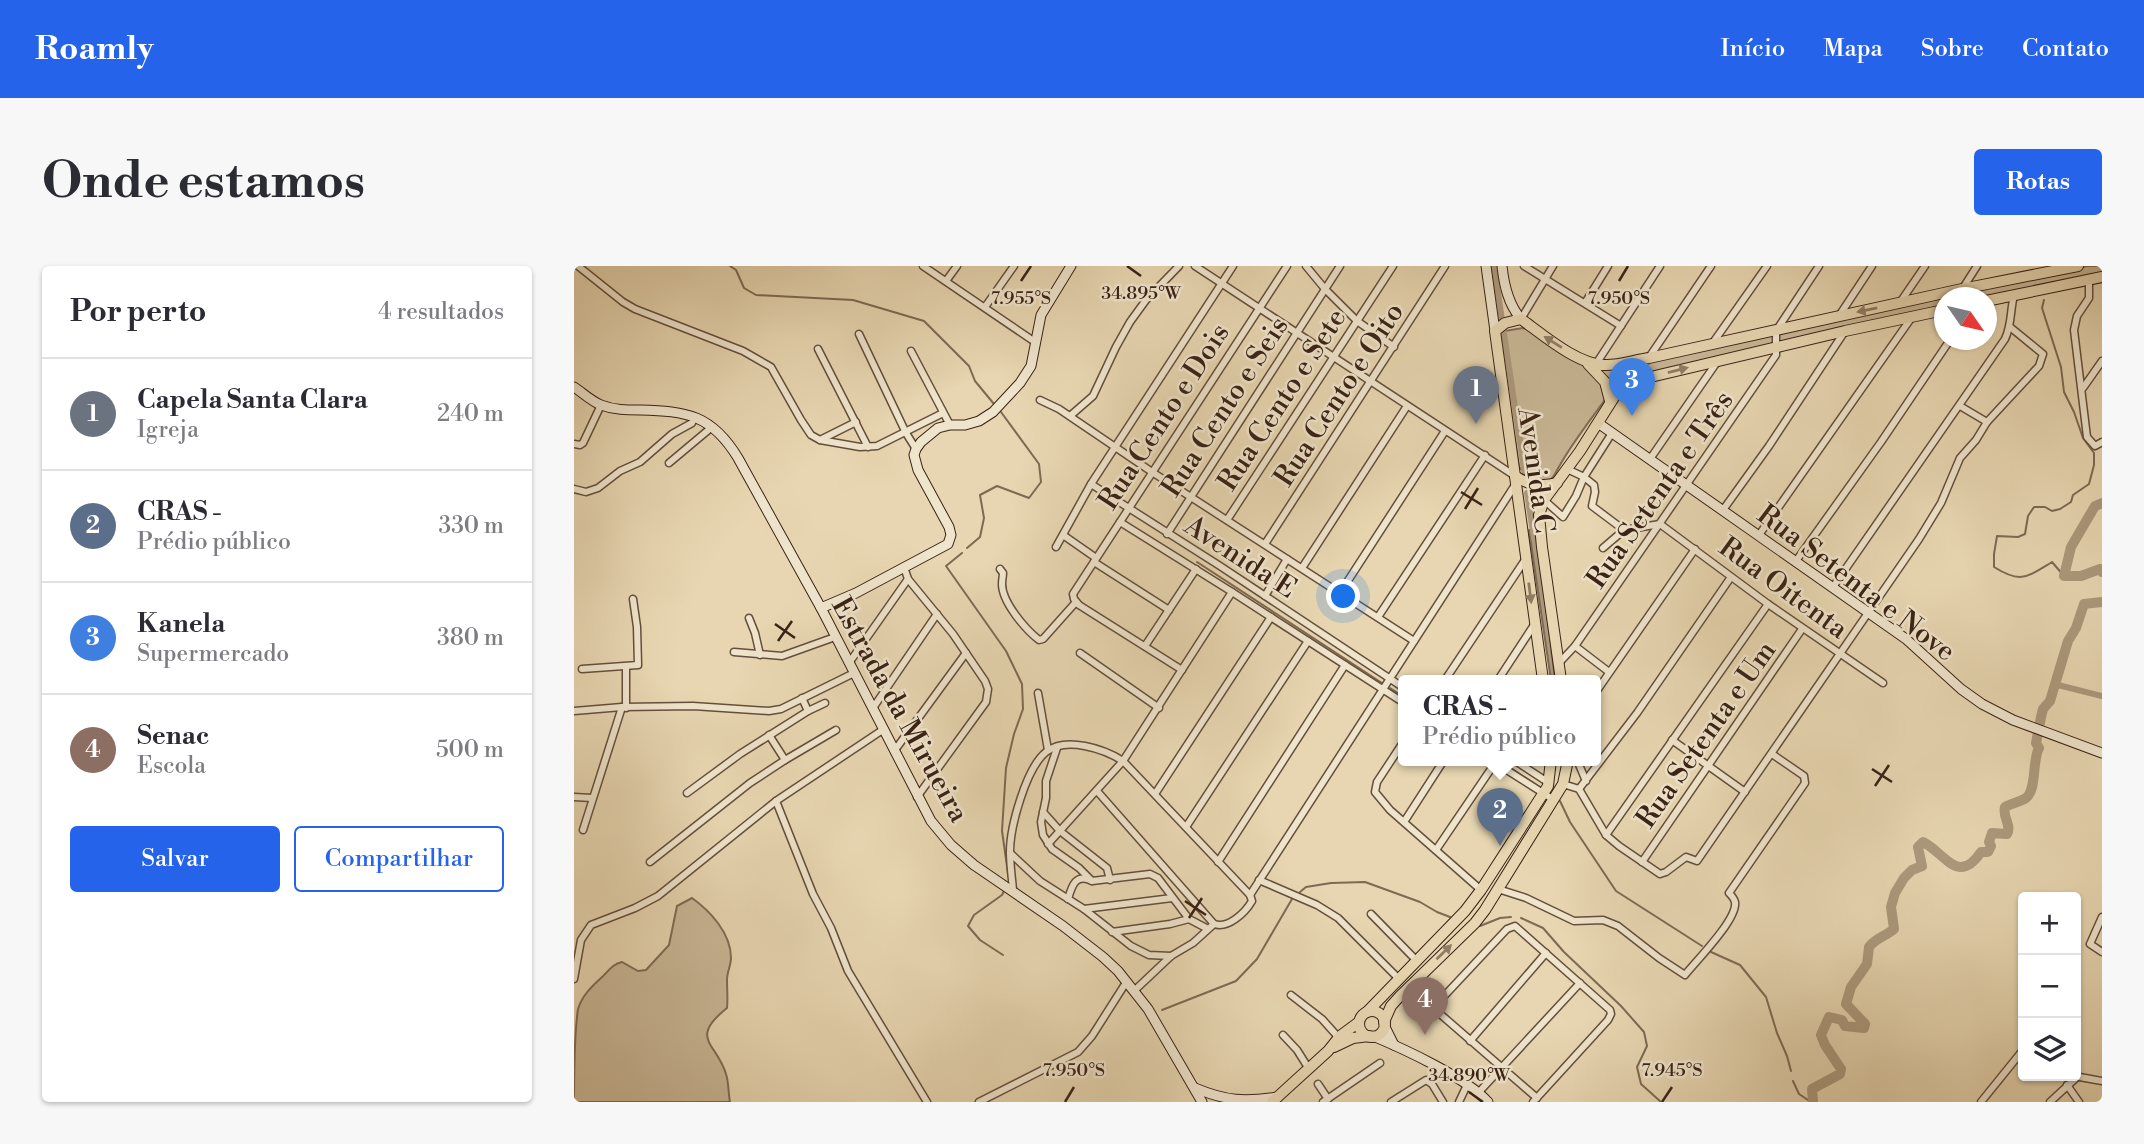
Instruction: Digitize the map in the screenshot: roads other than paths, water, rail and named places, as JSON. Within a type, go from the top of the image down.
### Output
[{"type":"main road","points":[[821,608],[856,593],[948,544],[950,527],[918,470],[915,452],[920,442],[938,428],[979,421],[1002,404],[1028,372],[1041,315],[1071,266]]},
{"type":"main road","name":"Avenida C","points":[[1486,266],[1500,327],[1522,481],[1526,559],[1541,675]]},
{"type":"main road","points":[[1502,266],[1512,308],[1521,319],[1585,361],[1601,375],[1611,401]]},
{"type":"main road","points":[[1971,287],[2062,267],[2078,266]]},
{"type":"main road","points":[[2032,274],[2028,282],[2036,291]]},
{"type":"main road","points":[[1997,299],[2102,277]]},
{"type":"main road","points":[[2008,279],[2014,295]]},
{"type":"main road","points":[[1585,361],[1607,365],[1649,358],[1934,295]]},
{"type":"main road","points":[[1546,498],[1611,401],[1626,385],[1777,347],[1934,312]]},
{"type":"main road","points":[[1500,327],[1521,319]]},
{"type":"main road","points":[[574,387],[603,406]]},
{"type":"main road","name":"Estrada da Mirueira","points":[[603,406],[695,417],[712,427],[731,447],[821,608],[931,821],[951,845],[974,865],[1013,890],[1103,957],[1128,981],[1202,1102]]},
{"type":"main road","name":"Rua Setenta e Nove","points":[[1598,423],[1906,639],[1961,690],[1982,704],[2052,736],[2102,753]]},
{"type":"main road","points":[[1522,481],[1543,486],[1557,483]]},
{"type":"main road","name":"Avenida C","points":[[1546,498],[1539,515],[1539,525],[1560,675]]},
{"type":"main road","points":[[1195,1088],[1235,1101],[1275,1099],[1309,1069],[1359,1022],[1465,911],[1544,794],[1549,783],[1550,766]]},
{"type":"main road","points":[[1328,1051],[1353,1038],[1381,1033],[1396,1003],[1408,987],[1475,923],[1554,800],[1563,784],[1567,766]]},
{"type":"main road","points":[[1495,868],[1506,876]]},
{"type":"main road","points":[[1367,1012],[1377,1012],[1382,1016],[1394,1045]]},
{"type":"main road","points":[[1359,1022],[1362,1032],[1443,1069],[1488,1102]]},
{"type":"street","points":[[578,266],[635,309],[743,351],[771,367],[811,435],[820,440],[877,446],[943,413]]},
{"type":"street","points":[[923,266],[1035,342]]},
{"type":"street","points":[[946,281],[957,266]]},
{"type":"street","points":[[985,307],[1014,266]]},
{"type":"street","points":[[1070,416],[1093,396],[1130,322],[1146,300],[1179,266]]},
{"type":"street","points":[[1195,266],[1522,481],[1414,641],[1250,895]]},
{"type":"street","points":[[1056,547],[1091,484],[1233,266]]},
{"type":"street","name":"Rua Cento e Dois","points":[[1076,602],[1073,596],[1075,589],[1287,266]]},
{"type":"street","points":[[1306,266],[1357,321],[1394,347]]},
{"type":"street","name":"Rua Cento e Seis","points":[[1167,534],[1340,266]]},
{"type":"street","name":"Rua Cento e Sete","points":[[1227,520],[1393,266]]},
{"type":"street","name":"Rua Cento e Oito","points":[[1265,544],[1446,266]]},
{"type":"street","points":[[1524,266],[1621,326]]},
{"type":"street","points":[[1521,319],[1553,266]]},
{"type":"street","points":[[1585,303],[1608,266]]},
{"type":"street","points":[[1596,364],[1660,266]]},
{"type":"street","points":[[1649,358],[1711,266]]},
{"type":"street","points":[[1712,344],[1767,266]]},
{"type":"street","points":[[1777,347],[1776,331],[1819,266]]},
{"type":"street","points":[[1839,316],[1872,266]]},
{"type":"street","points":[[1900,303],[1925,266]]},
{"type":"street","points":[[1963,287],[1978,266]]},
{"type":"street","points":[[2089,279],[2089,298],[2077,316],[2074,330],[2087,438],[2095,446],[2102,442]]},
{"type":"street","points":[[1833,587],[1997,351],[2010,327],[2014,295]]},
{"type":"street","points":[[1759,535],[1912,317]]},
{"type":"street","points":[[1563,784],[1579,789],[1606,835],[1662,874],[1686,857],[1695,862],[1842,654],[1933,518],[1960,458],[1987,422],[2043,358],[2040,350],[2010,327]]},
{"type":"street","points":[[1723,510],[1845,331]]},
{"type":"street","points":[[859,334],[915,452]]},
{"type":"street","name":"Rua Setenta e Três","points":[[1559,663],[1575,646],[1660,524],[1776,355],[1777,347]]},
{"type":"street","points":[[818,349],[868,447]]},
{"type":"street","points":[[1796,561],[1943,350]]},
{"type":"street","points":[[911,351],[950,425]]},
{"type":"street","points":[[1650,459],[1718,361]]},
{"type":"street","points":[[2083,388],[2102,361]]},
{"type":"street","points":[[1040,400],[1070,416],[1414,641]]},
{"type":"street","points":[[574,444],[583,443],[603,406]]},
{"type":"street","points":[[1302,568],[1407,406]]},
{"type":"street","points":[[1960,406],[1987,422]]},
{"type":"street","points":[[574,489],[586,492],[598,488],[620,471],[640,462],[672,434],[692,423],[695,417]]},
{"type":"street","points":[[820,440],[856,422]]},
{"type":"street","points":[[669,463],[712,427]]},
{"type":"street","points":[[1340,593],[1445,431]]},
{"type":"street","points":[[1546,498],[1563,517],[1612,433]]},
{"type":"street","points":[[1378,617],[1485,455]]},
{"type":"street","points":[[1567,469],[1584,477],[1595,489],[1592,506],[1624,530]]},
{"type":"street","name":"Avenida E","points":[[1091,484],[1398,684]]},
{"type":"street","name":"Avenida E","points":[[1120,522],[1398,700]]},
{"type":"street","points":[[1603,548],[1624,530],[1660,524]]},
{"type":"street","name":"Rua Oitenta","points":[[1660,524],[1802,629],[1884,683]]},
{"type":"street","points":[[1063,535],[1169,610]]},
{"type":"street","points":[[1601,684],[1695,549]]},
{"type":"street","points":[[1265,596],[1287,559]]},
{"type":"street","points":[[1448,675],[1526,559]]},
{"type":"street","points":[[904,567],[908,579],[966,653],[988,690],[986,702],[918,797]]},
{"type":"street","points":[[1000,569],[1003,573],[1002,585],[1010,605],[1038,640],[1043,639],[1076,602],[1182,670]]},
{"type":"street","points":[[1145,646],[1196,569]]},
{"type":"street","points":[[1601,761],[1731,577]]},
{"type":"street","points":[[849,663],[908,579]]},
{"type":"street","points":[[1048,844],[1123,761],[1232,592]]},
{"type":"street","points":[[582,669],[638,665],[634,599]]},
{"type":"street","points":[[1606,835],[1768,604]]},
{"type":"street","points":[[873,708],[937,614]]},
{"type":"street","points":[[1155,794],[1271,617]]},
{"type":"street","points":[[749,618],[760,655]]},
{"type":"street","points":[[1501,675],[1534,625]]},
{"type":"street","name":"Rua Setenta e Um","points":[[1642,862],[1802,629]]},
{"type":"street","points":[[734,652],[782,656],[835,637]]},
{"type":"street","points":[[1186,827],[1308,641]]},
{"type":"street","points":[[1575,646],[1609,672]]},
{"type":"street","points":[[895,750],[966,653]]},
{"type":"street","points":[[1080,653],[1159,708]]},
{"type":"street","points":[[1217,862],[1345,665]]},
{"type":"street","points":[[583,830],[624,707],[626,667]]},
{"type":"street","points":[[574,711],[624,707],[710,707],[769,711],[780,709],[854,673]]},
{"type":"street","points":[[1038,693],[1048,750]]},
{"type":"street","points":[[802,698],[808,711]]},
{"type":"street","points":[[687,793],[769,735],[825,703]]},
{"type":"street","points":[[574,979],[581,940],[591,925],[658,896],[776,801],[884,729]]},
{"type":"street","points":[[650,862],[750,783],[836,730]]},
{"type":"street","points":[[769,735],[785,760]]},
{"type":"street","points":[[1672,740],[1745,792]]},
{"type":"street","points":[[1013,890],[1010,853],[1013,825],[1021,796],[1035,765],[1048,750],[1088,746],[1123,761],[1250,895],[1251,903],[1224,926],[1212,927],[1189,919],[1162,883],[1153,875],[1146,874],[1110,880],[1093,881],[1080,878],[1068,898]]},
{"type":"street","points":[[1057,748],[1046,780],[1042,828],[1052,849],[1093,881]]},
{"type":"street","points":[[1398,750],[1377,782],[1375,792],[1404,822],[1481,890]]},
{"type":"street","points":[[1498,889],[1526,898],[1574,921],[1603,920],[1618,926],[1685,975],[1728,921],[1735,907],[1729,893],[1805,783],[1804,776],[1772,754]]},
{"type":"street","points":[[1404,822],[1440,766]]},
{"type":"street","points":[[1436,850],[1490,766]]},
{"type":"street","points":[[1499,766],[1554,800]]},
{"type":"street","points":[[1523,766],[1549,783]]},
{"type":"street","points":[[1580,766],[1586,781]]},
{"type":"street","points":[[1579,789],[1597,766]]},
{"type":"street","points":[[1097,791],[1212,927]]},
{"type":"street","points":[[574,797],[592,797]]},
{"type":"street","points":[[776,801],[813,894],[831,928],[848,971],[927,1102]]},
{"type":"street","points":[[1042,812],[1060,831],[1107,867],[1110,880]]},
{"type":"street","points":[[1010,853],[1040,881],[1084,909],[1130,946],[1143,953],[1171,956]]},
{"type":"street","points":[[1259,880],[1328,909],[1399,979]]},
{"type":"street","points":[[1084,909],[1172,898]]},
{"type":"street","points":[[1371,914],[1416,961]]},
{"type":"street","points":[[2102,916],[2090,944],[2102,952]]},
{"type":"street","points":[[1112,932],[1189,919]]},
{"type":"street","points":[[1408,987],[1432,1009],[1502,1068],[1535,1100],[1610,1017],[1610,1010],[1515,926],[1507,929],[1432,1009]]},
{"type":"street","points":[[1135,990],[1171,956],[1212,927]]},
{"type":"street","points":[[1470,1041],[1546,953]]},
{"type":"street","points":[[979,1102],[1078,1052],[1092,1036],[1128,981]]},
{"type":"street","points":[[1479,1093],[1580,983]]},
{"type":"street","points":[[1291,995],[1322,1019],[1339,1038]]},
{"type":"street","points":[[1283,1035],[1309,1069]]},
{"type":"street","points":[[1991,1102],[1982,1099],[2018,1056]]},
{"type":"street","points":[[1318,1084],[1326,1100],[1380,1063]]},
{"type":"street","points":[[2081,1078],[2102,1081]]},
{"type":"street","points":[[1391,1102],[1426,1080],[1432,1084],[1443,1102]]},
{"type":"street","points":[[2050,1102],[2071,1081]]},
{"type":"street","points":[[1459,1102],[1467,1085]]},
{"type":"street","points":[[2067,1085],[2080,1102]]},
{"type":"waterway","points":[[730,266],[736,270],[744,288],[756,295],[853,300],[924,321],[969,366],[975,381],[994,404]]},
{"type":"waterway","points":[[1494,266],[1526,482]]},
{"type":"waterway","points":[[2044,300],[2042,308],[2061,367],[2064,392],[2083,438],[2094,453],[2094,465],[2089,484],[2073,495],[2071,502],[2052,511],[2045,507],[2034,507],[2028,516],[2025,534],[2018,537],[1997,536],[1994,567],[2018,577],[2030,575],[2052,562],[2064,576]]},
{"type":"waterway","points":[[967,548],[980,537],[984,518],[980,495],[997,486],[1029,498],[1041,482],[1039,464],[1001,412]]},
{"type":"waterway","points":[[1527,493],[1534,538]]},
{"type":"waterway","points":[[2102,503],[2095,506],[2071,547],[2064,576],[2081,576],[2100,569],[2102,572]]},
{"type":"waterway","points":[[962,553],[946,566],[1006,651],[1022,684],[1023,709],[1006,768],[1002,831],[1008,873]]},
{"type":"waterway","points":[[1197,562],[1382,683]]},
{"type":"waterway","points":[[1813,1102],[1812,1089],[1840,1074],[1841,1069],[1821,1035],[1829,1017],[1842,1020],[1845,1026],[1864,1028],[1865,1024],[1846,1004],[1851,987],[1867,964],[1869,947],[1894,929],[1891,907],[1895,893],[1904,878],[1912,870],[1922,866],[1918,847],[1923,842],[1952,864],[1965,866],[1973,862],[1981,852],[1988,852],[1992,833],[2007,834],[2005,807],[2026,798],[2032,789],[2041,717],[2043,709],[2050,701],[2068,641],[2076,628],[2084,604],[2102,602]]},
{"type":"waterway","points":[[2054,684],[2102,696]]},
{"type":"waterway","points":[[1390,688],[1398,693]]},
{"type":"waterway","points":[[1508,766],[1542,789]]},
{"type":"waterway","points":[[1560,801],[1570,822],[1616,891],[1702,946]]},
{"type":"waterway","points":[[1300,892],[1306,887],[1331,883],[1365,882],[1420,902],[1450,917]]},
{"type":"waterway","points":[[1003,955],[980,940],[968,926],[974,915],[1004,891]]},
{"type":"waterway","points":[[1162,1010],[1236,981],[1257,959],[1292,899]]},
{"type":"waterway","points":[[1480,926],[1500,918],[1511,917]]},
{"type":"waterway","points":[[1521,918],[1543,928],[1644,1032],[1647,1046],[1637,1067],[1641,1084],[1661,1102]]},
{"type":"waterway","points":[[1711,952],[1740,965],[1766,997],[1791,1071]]},
{"type":"waterway","points":[[1793,1081],[1799,1094],[1811,1102]]},
{"type":"place","name":"Kanela","points":[[1632,416]]},
{"type":"place","name":"Capela Santa Clara","points":[[1476,424]]},
{"type":"place","name":"CRAS -","points":[[1500,846]]},
{"type":"place","name":"Senac","points":[[1425,1035]]}]
